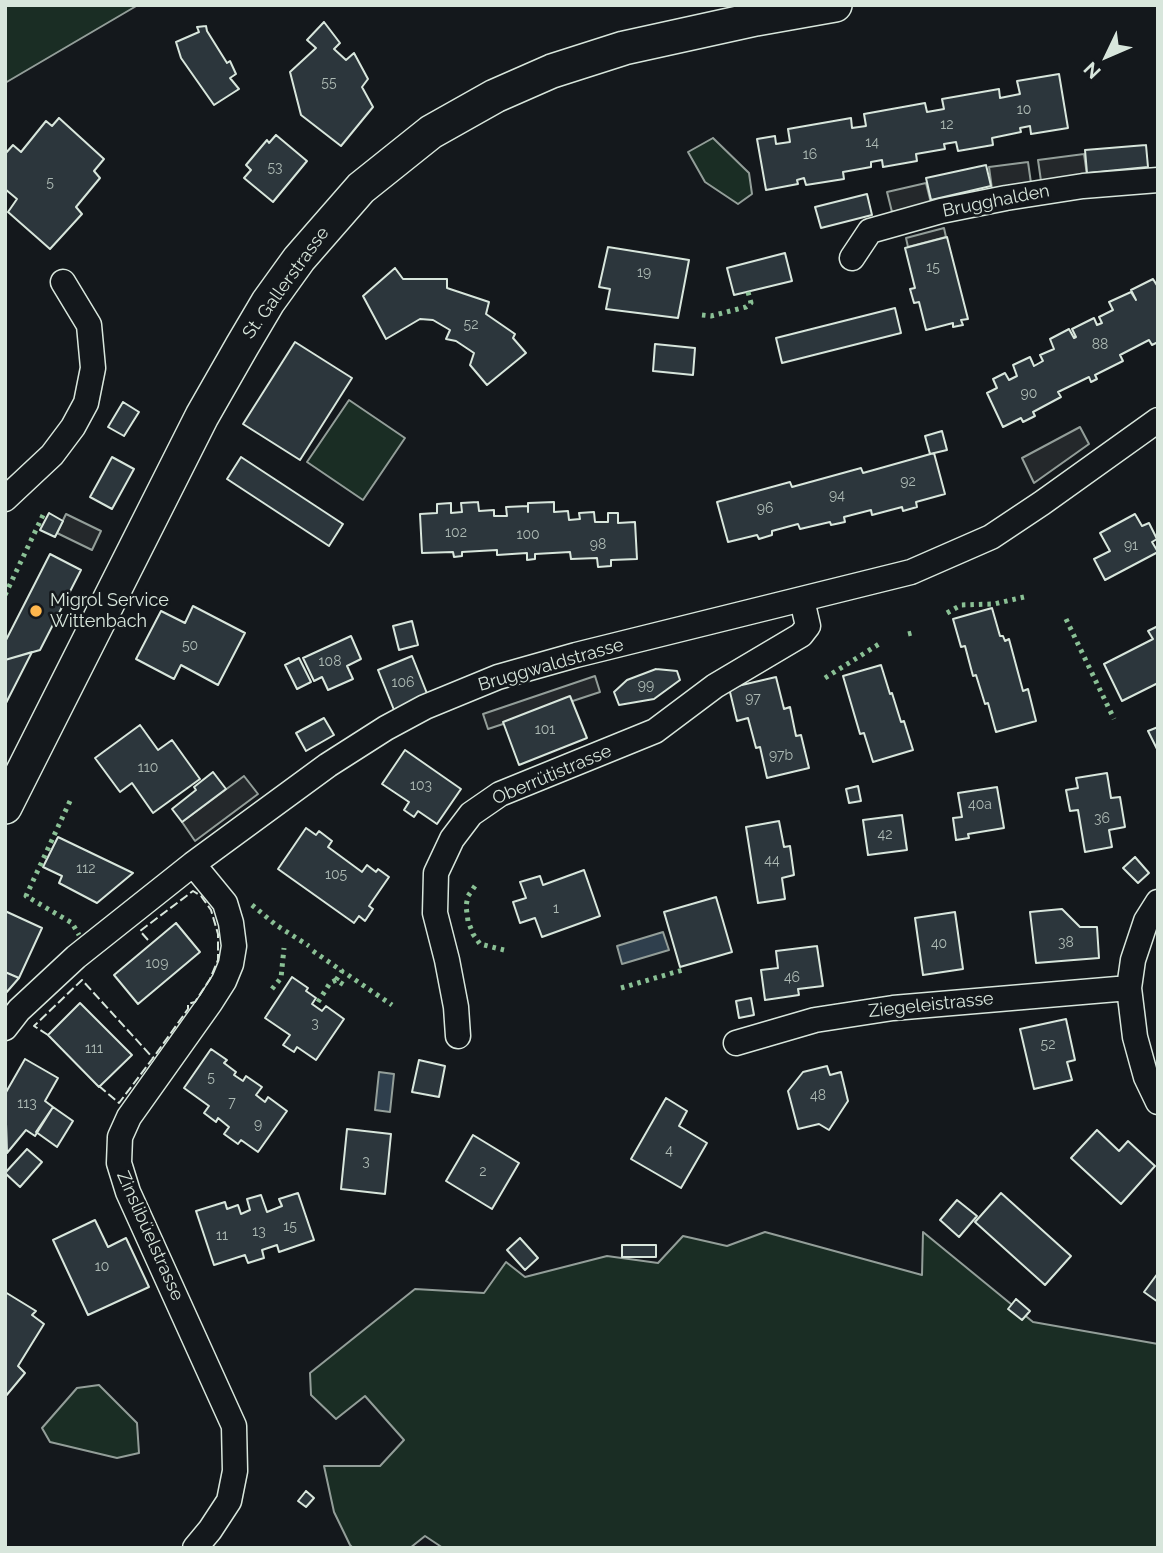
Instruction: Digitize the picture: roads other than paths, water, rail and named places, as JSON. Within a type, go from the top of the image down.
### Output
[{"type":"main road","name":"St. Gallerstrasse","points":[[5,807],[202,416],[242,346],[268,302],[299,259],[361,188],[431,132],[471,108],[552,71],[624,48],[835,5]]},
{"type":"street","name":"Brugghalden","points":[[852,258],[870,231],[941,211],[1083,186],[1158,180]]},
{"type":"street","points":[[5,499],[52,454],[73,427],[86,403],[93,368],[89,325],[63,282]]},
{"type":"street","name":"Bruggwaldstrasse","points":[[5,1028],[19,1010],[76,957],[193,864],[328,765],[386,728],[498,677],[911,572],[991,537],[1158,420]]},
{"type":"street","name":"Oberrütistrasse","points":[[458,1036],[456,1007],[435,913],[436,873],[452,839],[471,814],[500,794],[655,731],[715,686],[801,635],[808,626],[802,600]]},
{"type":"street","name":"Zinslibüelstrasse","points":[[193,864],[225,903],[234,946],[231,964],[210,1003],[129,1117],[120,1137],[119,1163],[128,1192],[234,1426],[235,1471],[229,1501],[195,1548]]},
{"type":"street","points":[[1158,902],[1146,921],[1133,960],[1129,988],[1135,1037],[1146,1077],[1158,1102]]},
{"type":"street","name":"Ziegeleistrasse","points":[[736,1043],[816,1020],[893,1008],[1129,988]]},
{"type":"water","points":[[663,932],[669,950],[622,964],[617,946]]},
{"type":"water","points":[[379,1072],[394,1074],[390,1112],[375,1110]]},
{"type":"place","name":"Migrol Service Wittenbach","points":[[36,611]]}]
